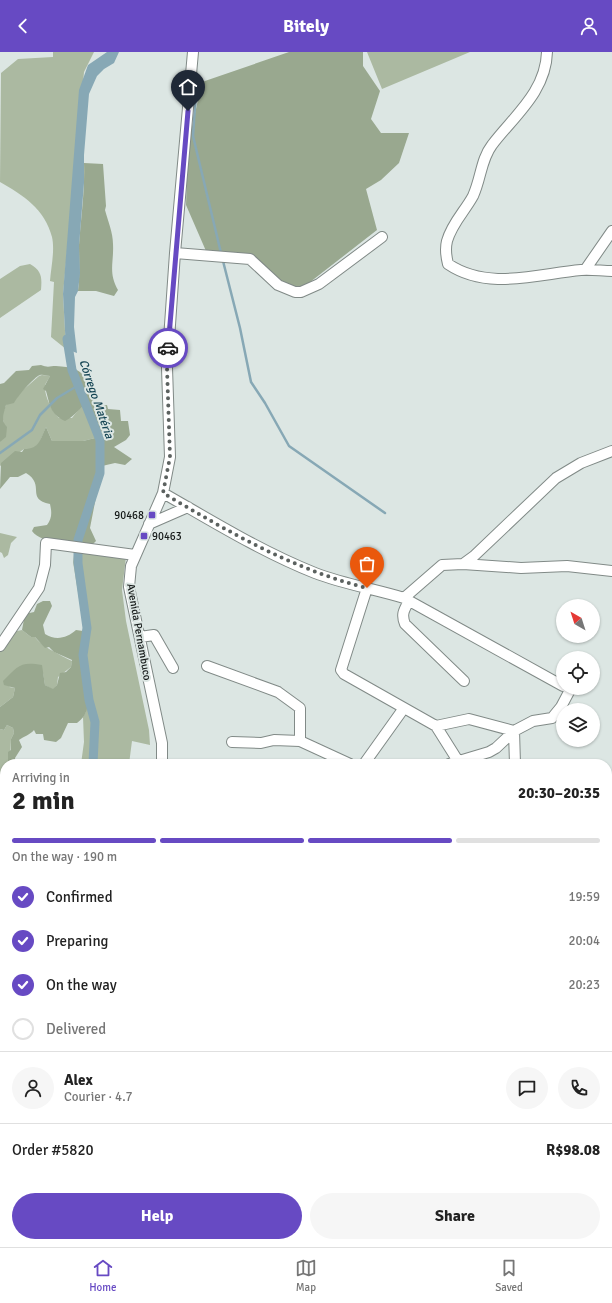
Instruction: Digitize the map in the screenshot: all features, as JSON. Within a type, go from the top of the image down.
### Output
[{"type":"street","name":"Avenida Pernambuco","points":[[162,759],[162,743],[129,587],[130,566],[163,493],[170,457],[167,368],[175,253],[193,52]]},
{"type":"street","points":[[546,52],[546,63],[532,97],[522,112],[488,150],[472,196],[451,230],[446,248],[446,258],[448,264],[463,273],[494,279],[523,278],[582,270],[612,271]]},
{"type":"street","points":[[582,270],[612,231]]},
{"type":"street","points":[[175,253],[250,259],[278,285],[295,292],[301,292],[319,284],[382,238]]},
{"type":"street","points":[[463,564],[500,533],[556,478],[581,463],[612,451]]},
{"type":"street","points":[[163,493],[275,556],[334,579],[406,600],[556,682]]},
{"type":"street","points":[[149,524],[188,507]]},
{"type":"street","points":[[0,646],[39,588],[45,565],[46,542],[135,555]]},
{"type":"street","points":[[464,681],[405,624],[402,617],[406,600],[442,565],[463,564],[521,568],[567,566],[612,571]]},
{"type":"street","points":[[367,588],[341,670],[344,674],[436,726],[452,759]]},
{"type":"street","points":[[140,637],[154,635],[173,668]]},
{"type":"street","points":[[207,666],[278,692],[300,708],[300,741]]},
{"type":"street","points":[[467,759],[489,752],[496,748],[514,731],[533,721],[552,718],[557,714],[564,695]]},
{"type":"street","points":[[368,759],[404,708]]},
{"type":"street","points":[[436,726],[469,719],[514,731]]},
{"type":"street","points":[[514,731],[515,759]]},
{"type":"street","points":[[232,742],[264,743],[274,740],[300,741],[339,759]]},
{"type":"green space","points":[[53,52],[94,52],[84,72],[63,294],[66,349],[51,337],[54,282],[50,281],[53,248],[49,227],[39,211],[32,204],[17,192],[0,182],[1,73],[18,59],[53,57]]},
{"type":"green space","points":[[289,52],[363,52],[363,66],[380,91],[371,119],[381,133],[409,133],[399,163],[381,180],[366,189],[377,230],[305,286],[281,287],[258,261],[206,251],[186,205],[188,145],[202,82]]},
{"type":"green space","points":[[367,52],[470,52],[382,89]]},
{"type":"green space","points":[[84,163],[103,164],[105,210],[113,240],[112,273],[118,290],[114,296],[96,291],[78,291]]},
{"type":"green space","points":[[30,264],[39,272],[41,290],[0,318],[0,279],[20,266]]},
{"type":"green space","points":[[41,365],[47,367],[66,367],[79,371],[89,386],[94,403],[98,406],[107,405],[108,409],[120,410],[121,421],[128,421],[130,435],[126,440],[114,447],[132,459],[125,465],[115,463],[102,466],[90,528],[96,541],[92,545],[51,541],[37,536],[32,531],[34,527],[47,525],[51,518],[51,510],[50,504],[39,499],[35,482],[26,473],[18,477],[10,477],[0,489],[1,463],[15,451],[22,452],[24,449],[29,449],[36,445],[41,439],[46,427],[52,441],[83,441],[99,437],[85,405],[71,418],[65,421],[53,412],[46,391],[43,389],[50,376],[41,375],[30,383],[14,403],[6,405],[3,419],[7,427],[6,437],[0,442],[0,384],[4,383],[16,371],[29,370],[32,366]]},
{"type":"green space","points":[[42,375],[50,376],[45,385],[46,394],[51,407],[59,418],[72,418],[79,409],[85,405],[99,437],[83,441],[52,441],[46,427],[39,444],[32,449],[24,449],[0,466],[0,442],[4,424],[2,415],[6,405]]},
{"type":"green space","points":[[0,533],[17,537],[11,543],[8,555],[4,558],[0,552]]},
{"type":"green space","points":[[75,548],[126,557],[122,590],[126,621],[149,730],[150,745],[132,741],[130,759],[82,759],[84,742],[83,717],[86,712],[82,650],[85,635],[73,562]]},
{"type":"green space","points":[[43,601],[50,601],[52,606],[43,625],[45,634],[61,638],[76,630],[83,631],[84,639],[82,652],[88,702],[87,708],[84,717],[77,723],[68,723],[61,738],[56,742],[44,740],[43,734],[36,734],[34,730],[19,740],[22,747],[15,759],[8,759],[8,752],[11,750],[11,739],[14,733],[13,728],[7,725],[4,730],[0,729],[0,707],[13,697],[15,688],[4,685],[3,681],[16,668],[24,664],[42,665],[45,685],[53,689],[57,685],[60,673],[66,672],[71,667],[72,660],[54,652],[49,647],[45,648],[35,637],[31,637],[22,630],[25,614],[34,612],[37,604]]},
{"type":"green space","points":[[22,630],[31,637],[35,637],[57,654],[72,661],[71,667],[58,677],[57,685],[53,690],[45,685],[43,673],[9,687],[15,688],[13,697],[0,707],[0,651],[12,632]]},
{"type":"green space","points":[[7,725],[13,728],[14,733],[11,739],[10,759],[0,759],[0,729],[4,730]]},
{"type":"water","points":[[107,52],[119,52],[114,63],[104,69],[97,76],[89,94],[79,246],[80,273],[78,291],[75,297],[74,327],[77,353],[66,349],[63,294],[79,90],[88,65]]},
{"type":"waterway","points":[[196,92],[193,136],[221,253]]},
{"type":"waterway","points":[[223,261],[240,328],[251,382],[265,403],[289,446],[385,513]]},
{"type":"waterway","name":"Córrego Matéria","points":[[67,339],[72,370],[100,440],[100,473],[78,540],[78,563],[87,628],[83,655],[89,700],[95,722],[93,759]]},
{"type":"waterway","points":[[0,453],[32,430],[40,415],[57,398],[77,386]]},
{"type":"way so far","points":[[168,348],[167,368],[170,457],[163,493],[275,556],[334,579],[367,588]]},
{"type":"place","name":"90468","points":[[152,515]]},
{"type":"place","name":"90463","points":[[144,536]]},
{"type":"route","points":[[168,348],[188,111]]}]
